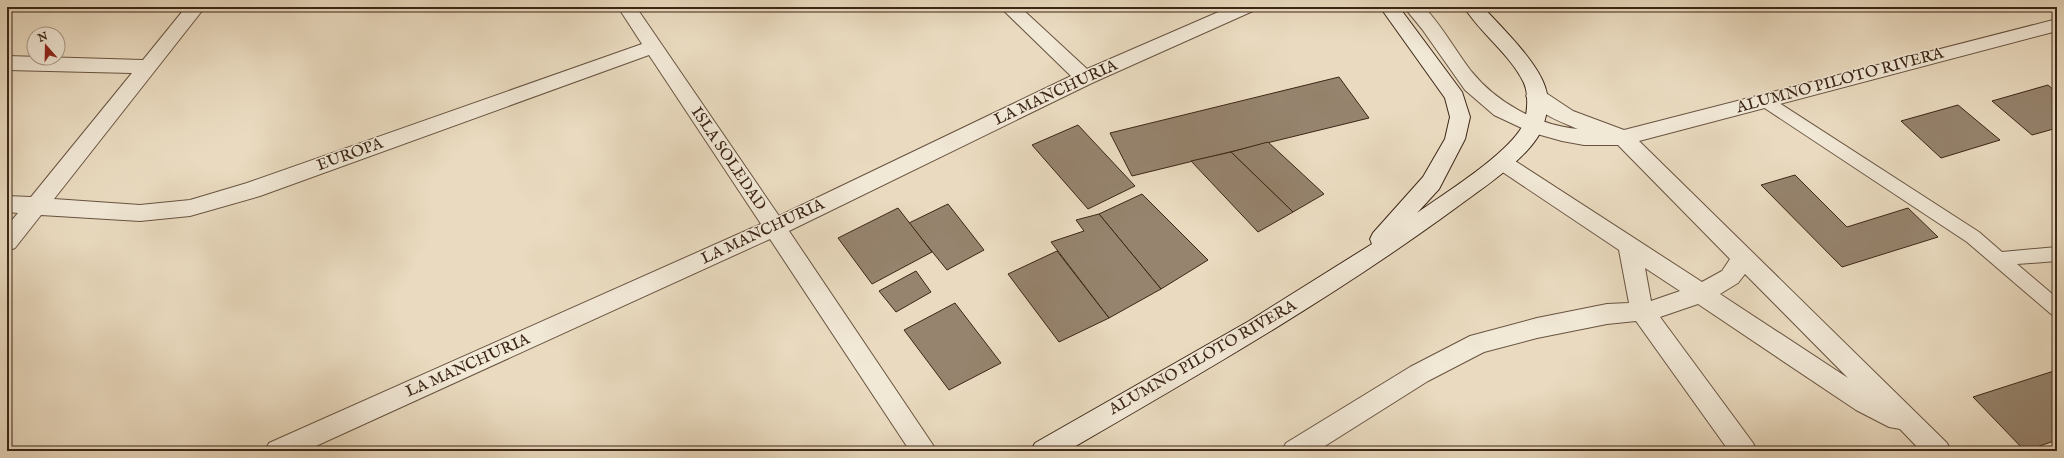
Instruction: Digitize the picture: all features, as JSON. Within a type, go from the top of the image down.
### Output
[{"type":"street","points":[[7,242],[196,7]]},
{"type":"street","name":"ISLA SOLEDAD","points":[[627,7],[924,451]]},
{"type":"street","points":[[1009,7],[1085,78]]},
{"type":"street","name":"LA MANCHURIA","points":[[278,451],[774,228],[1085,78],[1246,7]]},
{"type":"street","points":[[1360,262],[1431,183],[1455,139],[1460,117],[1455,97],[1389,7]]},
{"type":"street","name":"ALUMNO PILOTO RIVERA","points":[[1413,7],[1472,86],[1496,108],[1562,135],[1623,138],[2057,25]]},
{"type":"street","points":[[1360,262],[1424,220],[1502,162],[1523,140],[1534,124],[1537,92],[1528,73],[1473,7]]},
{"type":"street","name":"EUROPA","points":[[7,204],[140,213],[190,208],[252,190],[653,47]]},
{"type":"street","points":[[7,63],[148,67]]},
{"type":"street","points":[[1536,96],[1544,103],[1569,118],[1623,138],[1938,451]]},
{"type":"street","points":[[1502,162],[1865,402],[1915,427]]},
{"type":"street","points":[[1629,247],[1642,311],[1744,451]]},
{"type":"street","points":[[1295,451],[1419,374],[1478,343],[1537,328],[1607,314],[1653,310],[1700,294],[1730,277],[1744,257]]},
{"type":"street","name":"ALUMNO PILOTO RIVERA","points":[[1044,451],[1258,329],[1360,262]]},
{"type":"lane","points":[[1765,101],[1973,237],[2057,309]]},
{"type":"lane","points":[[1998,259],[2057,254]]},
{"type":"building","points":[[1339,77],[1369,118],[1132,176],[1110,133]]},
{"type":"building","points":[[2048,85],[2057,93],[2057,128],[2032,135],[1992,101]]},
{"type":"building","points":[[1958,105],[2000,140],[1941,158],[1901,121]]},
{"type":"building","points":[[1078,125],[1135,186],[1088,209],[1032,145]]},
{"type":"building","points":[[1268,142],[1324,194],[1293,212],[1231,152]]},
{"type":"building","points":[[1231,152],[1293,212],[1258,232],[1191,161]]},
{"type":"building","points":[[1795,175],[1847,227],[1908,208],[1938,237],[1842,267],[1761,185]]},
{"type":"building","points":[[1142,194],[1208,260],[1161,289],[1099,214]]},
{"type":"building","points":[[948,204],[984,250],[947,270],[909,223]]},
{"type":"building","points":[[898,208],[932,252],[872,284],[838,238]]},
{"type":"building","points":[[1099,214],[1161,289],[1109,318],[1051,242],[1084,231],[1076,220]]},
{"type":"building","points":[[1057,251],[1109,318],[1059,342],[1008,274]]},
{"type":"building","points":[[916,271],[931,292],[896,312],[879,291]]},
{"type":"building","points":[[955,303],[1001,363],[949,390],[904,330]]},
{"type":"building","points":[[2057,370],[2057,440],[2025,451],[1973,397]]}]
